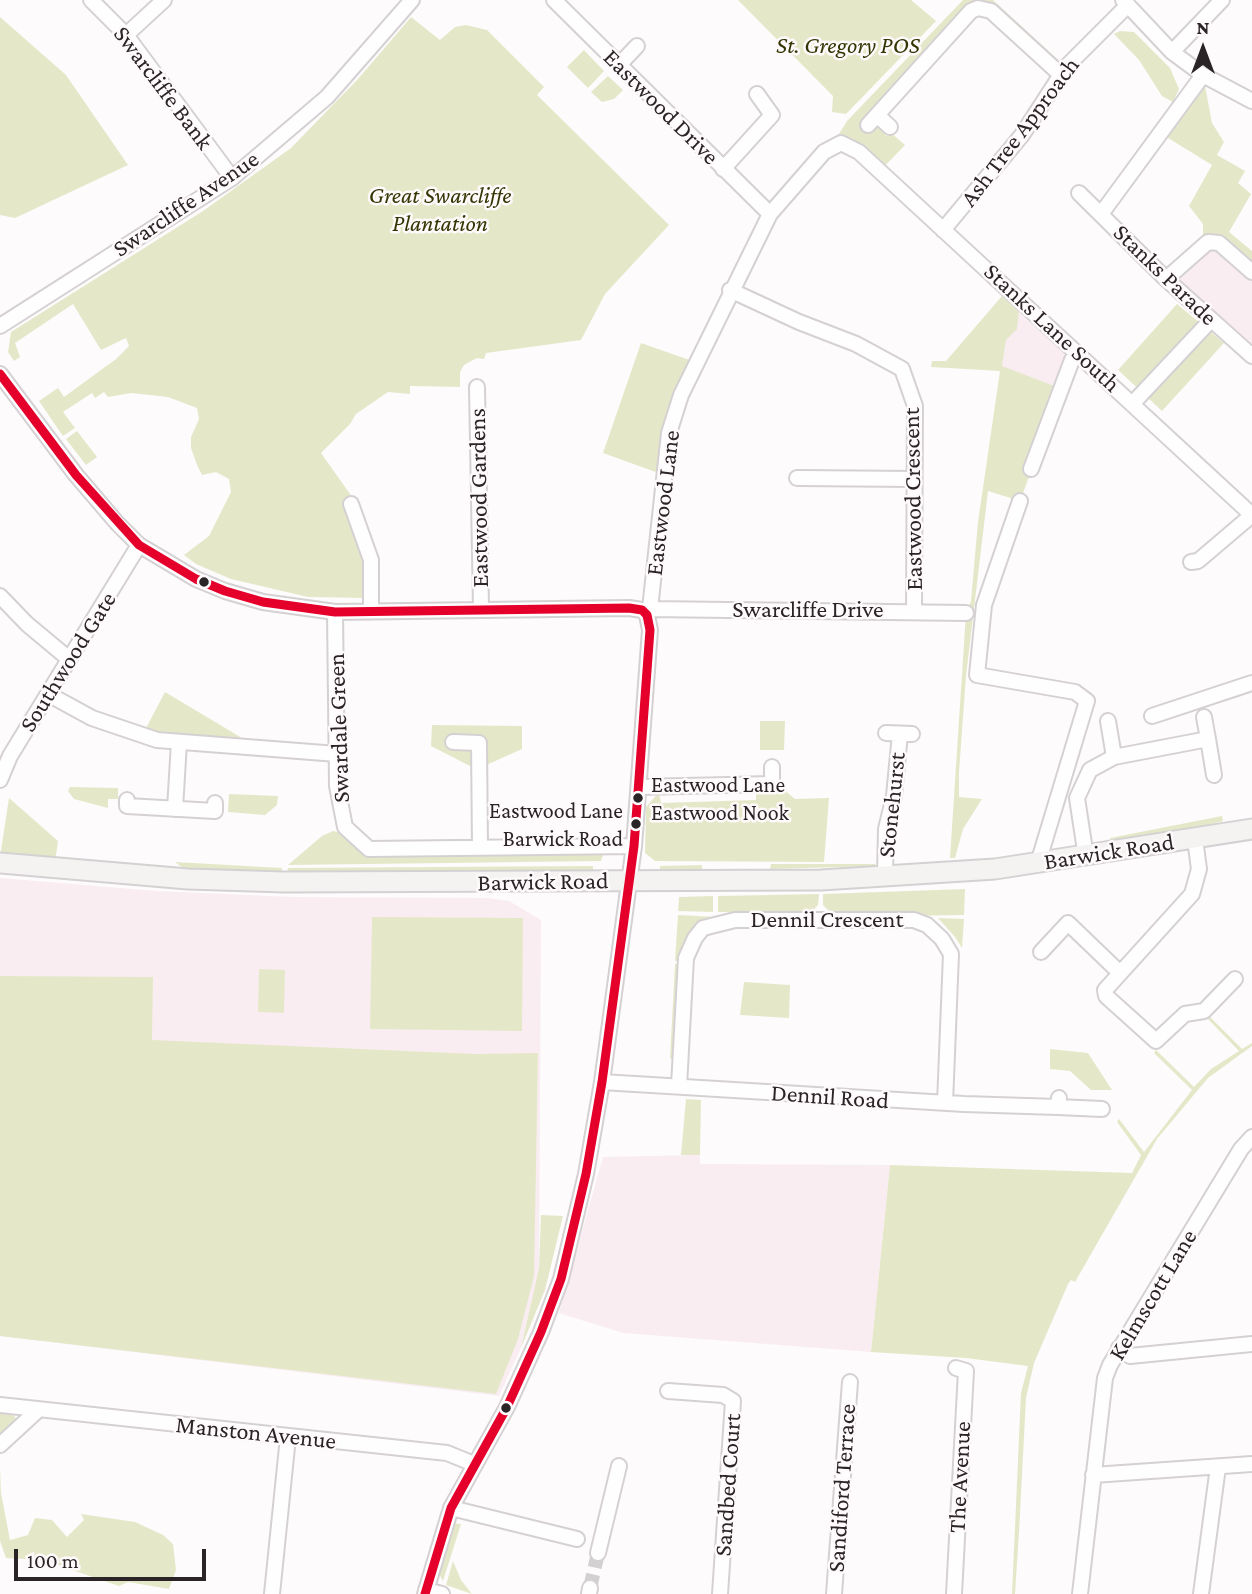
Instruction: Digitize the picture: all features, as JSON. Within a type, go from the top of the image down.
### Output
[{"type":"street","name":"Swarcliffe Bank","points":[[91,0],[126,35],[232,178]]},
{"type":"street","points":[[126,35],[164,0]]},
{"type":"street","name":"Swarcliffe Avenue","points":[[0,326],[232,178],[327,97],[412,0]]},
{"type":"street","name":"Eastwood Drive","points":[[554,0],[770,214]]},
{"type":"street","points":[[1172,52],[1222,0]]},
{"type":"street","points":[[1125,2],[1172,52],[1203,75],[1252,101]]},
{"type":"street","name":"Ash Tree Approach","points":[[943,230],[1022,135],[1060,74],[1125,2]]},
{"type":"street","points":[[890,127],[872,120],[971,11],[978,8],[992,11],[1060,74]]},
{"type":"street","points":[[619,65],[637,46]]},
{"type":"street","points":[[1101,214],[1203,75]]},
{"type":"street","points":[[723,169],[772,115],[757,94]]},
{"type":"street","name":"Eastwood Lane","points":[[425,1592],[451,1508],[523,1373],[561,1279],[586,1174],[602,1082],[634,846],[640,787],[649,612],[669,433],[681,395],[730,290],[770,214],[802,175],[832,145],[850,145]]},
{"type":"street","name":"Stanks Lane South","points":[[850,145],[1077,354],[1134,402],[1252,514]]},
{"type":"street","name":"Stanks Parade","points":[[1079,193],[1166,279],[1252,356]]},
{"type":"street","points":[[1166,279],[1208,242],[1219,243],[1252,272]]},
{"type":"street","name":"Eastwood Crescent","points":[[730,290],[856,344],[902,369],[915,406],[914,611]]},
{"type":"street","points":[[1134,402],[1211,320]]},
{"type":"street","points":[[1031,469],[1072,360],[1077,354]]},
{"type":"street","name":"Swarcliffe Drive","points":[[0,373],[95,498],[139,545],[197,579],[225,591],[263,602],[335,612],[629,608],[649,612],[966,612]]},
{"type":"street","name":"Eastwood Gardens","points":[[477,387],[481,609]]},
{"type":"street","points":[[797,478],[914,479]]},
{"type":"street","points":[[1020,501],[984,606],[976,675],[1075,692],[1087,701],[1038,863]]},
{"type":"street","points":[[351,503],[371,560],[372,611]]},
{"type":"street","points":[[1191,562],[1198,561],[1252,514]]},
{"type":"street","name":"Southwood Gate","points":[[0,780],[10,756],[139,545]]},
{"type":"street","points":[[0,596],[27,624],[69,659]]},
{"type":"street","name":"Swardale Green","points":[[335,612],[337,786],[345,827],[369,849],[634,846]]},
{"type":"street","points":[[1152,716],[1252,682]]},
{"type":"street","points":[[48,694],[92,719],[157,740],[337,754]]},
{"type":"street","points":[[1204,717],[1214,775]]},
{"type":"street","points":[[1108,721],[1114,757]]},
{"type":"street","name":"Stonehurst","points":[[885,875],[886,829],[894,796],[899,734]]},
{"type":"street","points":[[1086,857],[1077,798],[1090,770],[1114,757],[1208,739]]},
{"type":"street","points":[[174,809],[179,742]]},
{"type":"street","points":[[453,742],[479,743],[480,847]]},
{"type":"street","points":[[640,787],[772,784],[772,767]]},
{"type":"street","points":[[127,800],[127,806],[215,811],[215,803]]},
{"type":"street","name":"Barwick Road","points":[[0,863],[188,879],[284,882],[821,880],[1038,863],[1252,829]]},
{"type":"street","points":[[1195,839],[1199,869],[1192,894],[1119,972],[1105,990],[1106,996],[1156,1041],[1185,1014],[1204,1011],[1235,979]]},
{"type":"street","name":"Dennil Crescent","points":[[679,1086],[686,958],[695,938],[704,928],[713,923],[735,920],[914,920],[927,925],[942,939],[951,954],[945,1103]]},
{"type":"street","points":[[1041,952],[1068,923],[1119,972]]},
{"type":"street","name":"Dennil Road","points":[[602,1082],[945,1103],[1058,1102],[1102,1109]]},
{"type":"street","name":"Kelmscott Lane","points":[[1080,1594],[1105,1378],[1119,1348],[1241,1149],[1252,1137]]},
{"type":"street","points":[[1119,1348],[1130,1356],[1252,1344]]},
{"type":"street","name":"The Avenue","points":[[954,1594],[966,1370],[956,1367]]},
{"type":"street","name":"Sandiford Terrace","points":[[834,1594],[850,1382]]},
{"type":"street","name":"Sandbed Court","points":[[668,1391],[723,1395],[733,1401],[720,1594]]},
{"type":"street","name":"Manston Avenue","points":[[0,1405],[447,1453],[474,1464]]},
{"type":"street","points":[[0,1445],[37,1411]]},
{"type":"street","points":[[272,1594],[288,1437]]},
{"type":"street","points":[[1093,1475],[1252,1464]]},
{"type":"street","points":[[598,1553],[619,1466]]},
{"type":"street","points":[[1200,1594],[1218,1467]]},
{"type":"street","points":[[451,1508],[577,1539]]},
{"type":"street","points":[[425,1592],[442,1594]]},
{"type":"shaded area","points":[[1208,242],[1252,272],[1252,349],[1166,279]]},
{"type":"shaded area","points":[[1009,304],[1072,360],[1055,407],[1000,370]]},
{"type":"shaded area","points":[[0,878],[156,891],[293,897],[488,898],[509,901],[541,920],[539,1268],[521,1348],[499,1396],[0,1336]]},
{"type":"shaded area","points":[[700,1155],[700,1164],[890,1165],[871,1352],[623,1333],[559,1313],[603,1157]]},
{"type":"green space","name":"St. Gregory POS","points":[[738,0],[911,0],[936,21],[846,114],[832,112],[833,96]]},
{"type":"green space","points":[[963,0],[993,0],[1066,67],[1060,74],[978,8],[875,117],[886,136],[890,132],[905,145],[880,171],[859,152],[832,145],[847,121]]},
{"type":"green space","points":[[0,17],[66,75],[128,165],[15,218],[0,215]]},
{"type":"green space","name":"Great Swarcliffe Plantation","points":[[411,17],[440,40],[455,27],[466,25],[487,30],[544,87],[537,95],[669,225],[605,294],[581,340],[486,353],[484,359],[477,358],[464,365],[460,372],[460,387],[410,386],[410,394],[388,392],[356,414],[350,424],[321,453],[355,501],[364,561],[365,598],[308,597],[231,579],[196,564],[184,555],[209,536],[231,492],[229,479],[216,472],[202,475],[197,465],[191,448],[191,437],[199,419],[197,408],[168,397],[131,393],[108,397],[104,392],[95,398],[92,393],[63,412],[75,428],[63,436],[39,401],[58,388],[64,397],[116,359],[129,346],[126,338],[101,350],[73,304],[15,343],[20,357],[14,361],[8,352],[11,332],[203,211],[291,148],[358,79]]},
{"type":"green space","points":[[1120,31],[1134,32],[1170,68],[1179,89],[1173,102],[1162,96],[1139,60],[1114,34]]},
{"type":"green space","points":[[584,50],[604,71],[588,88],[567,67]]},
{"type":"green space","points":[[1203,75],[1212,123],[1224,142],[1217,155],[1245,171],[1238,183],[1251,194],[1229,232],[1252,251],[1252,272],[1203,237],[1203,224],[1189,206],[1212,165],[1160,133]]},
{"type":"green space","points":[[608,76],[623,90],[614,99],[602,102],[591,92]]},
{"type":"green space","points":[[1002,296],[1019,312],[1017,329],[1006,340],[1002,366],[1062,389],[1020,501],[988,491],[966,676],[959,772],[959,797],[982,799],[963,829],[955,858],[950,858],[966,613],[971,601],[978,522],[1000,371],[931,367],[932,361],[946,361]]},
{"type":"green space","points":[[1177,304],[1224,343],[1162,411],[1118,370]]},
{"type":"green space","points":[[641,343],[698,363],[681,395],[664,475],[603,453]]},
{"type":"green space","points":[[77,431],[97,457],[86,465],[66,439]]},
{"type":"green space","points":[[165,692],[247,741],[144,732]]},
{"type":"green space","points":[[760,721],[785,721],[784,750],[760,750]]},
{"type":"green space","points":[[432,725],[522,726],[522,749],[484,766],[470,766],[431,746]]},
{"type":"green space","points":[[70,787],[118,788],[118,799],[108,799],[108,808],[74,799],[68,791]]},
{"type":"green space","points":[[784,790],[795,799],[829,798],[824,862],[655,861],[645,853],[646,807],[659,792],[661,803],[756,800],[756,791]]},
{"type":"green space","points":[[229,794],[278,796],[277,805],[265,815],[228,812]]},
{"type":"green space","points":[[9,798],[58,841],[55,862],[0,857]]},
{"type":"green space","points":[[1222,816],[1223,821],[1203,827],[1111,846],[1110,838]]},
{"type":"green space","points":[[333,831],[342,833],[353,845],[366,852],[604,852],[601,861],[288,865],[322,836]]},
{"type":"green space","points":[[175,862],[282,868],[282,875],[183,868]]},
{"type":"green space","points":[[771,864],[875,864],[875,866],[770,869]]},
{"type":"green space","points":[[702,865],[702,871],[660,872],[660,866]]},
{"type":"green space","points":[[593,866],[593,872],[287,874],[288,868]]},
{"type":"green space","points":[[965,889],[964,915],[835,917],[823,905],[823,894]]},
{"type":"green space","points":[[819,894],[818,905],[806,917],[739,916],[738,912],[718,912],[718,896]]},
{"type":"green space","points":[[713,896],[713,912],[678,911],[679,897]]},
{"type":"green space","points":[[678,915],[716,917],[693,931],[686,941],[680,961],[675,961]]},
{"type":"green space","points":[[372,917],[523,918],[522,1031],[370,1029]]},
{"type":"green space","points":[[938,918],[964,919],[962,948],[955,937]]},
{"type":"green space","points":[[675,964],[679,964],[674,1060],[670,1058]]},
{"type":"green space","points":[[259,969],[285,970],[284,1013],[258,1012]]},
{"type":"green space","points":[[0,976],[153,977],[152,1040],[476,1054],[538,1053],[534,1276],[518,1339],[496,1394],[0,1336]]},
{"type":"green space","points":[[744,982],[790,985],[789,1018],[740,1015]]},
{"type":"green space","points":[[1209,1016],[1242,1049],[1252,1043],[1252,1046],[1208,1078],[1157,1139],[1075,1282],[1071,1280],[1068,1284],[1034,1363],[1026,1398],[1015,1594],[1012,1594],[1021,1393],[1028,1366],[966,1358],[871,1352],[890,1165],[1132,1173],[1141,1155],[1117,1122],[1119,1119],[1144,1152],[1192,1090],[1154,1053],[1156,1050],[1194,1087],[1211,1069],[1239,1051],[1207,1018]]},
{"type":"green space","points":[[1050,1049],[1088,1053],[1112,1090],[1091,1090],[1070,1071],[1050,1069]]},
{"type":"green space","points":[[686,1099],[701,1100],[700,1155],[681,1155]]},
{"type":"green space","points":[[541,1215],[563,1216],[545,1290],[521,1348],[539,1268]]},
{"type":"green space","points":[[0,1410],[12,1412],[17,1421],[0,1440]]},
{"type":"green space","points":[[0,1468],[1,1493],[10,1540],[28,1535],[35,1518],[52,1520],[67,1537],[84,1520],[81,1514],[135,1522],[163,1535],[173,1544],[176,1570],[169,1589],[128,1582],[119,1586],[43,1560],[6,1558],[0,1541]]},
{"type":"green space","points":[[451,1523],[461,1524],[443,1581],[438,1572]]},
{"type":"green space","points":[[453,1561],[461,1580],[472,1594],[446,1585]]},
{"type":"tunnel","points":[[590,1588],[598,1553]]},
{"type":"transit line","points":[[0,374],[76,475],[139,545],[196,579],[225,591],[263,602],[335,612],[629,608],[642,610],[647,615]]},
{"type":"transit line","points":[[425,1594],[451,1508],[507,1407],[541,1332],[561,1279],[586,1174],[602,1082],[634,846],[650,630],[647,615]]},
{"type":"place","name":"Eastwood Lane Eastwood Nook","points":[[638,798]]},
{"type":"place","name":"Eastwood Lane Barwick Road","points":[[636,824]]}]
